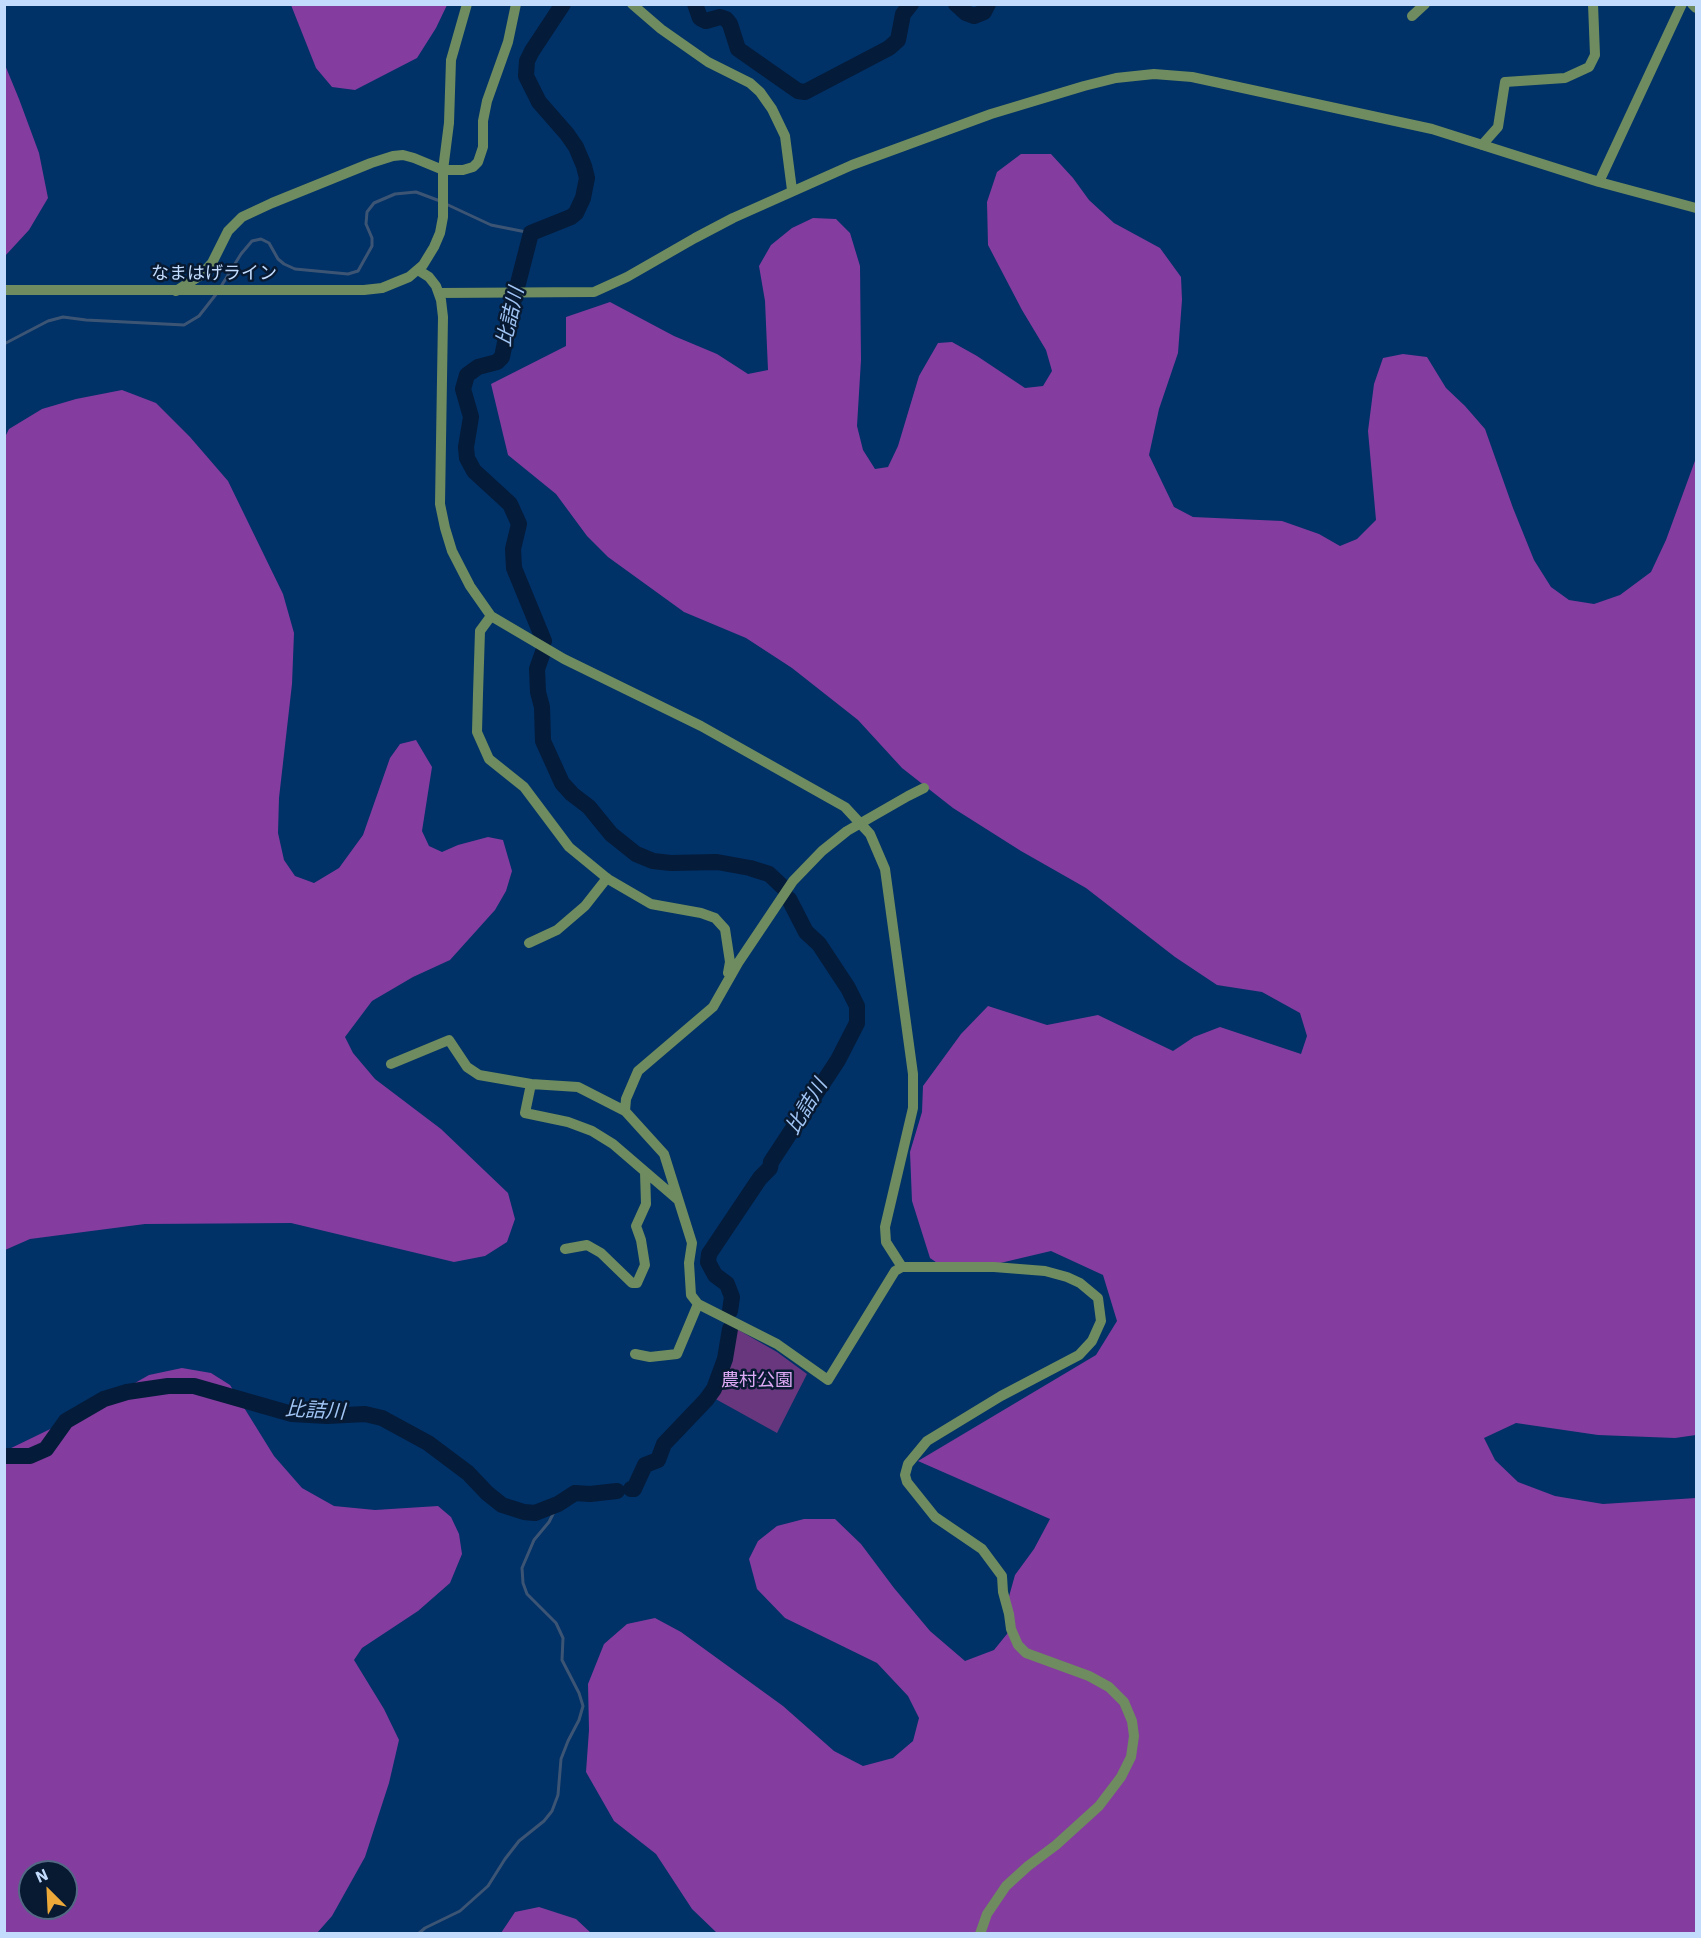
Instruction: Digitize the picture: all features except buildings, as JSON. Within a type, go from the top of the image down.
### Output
[{"type":"street","points":[[467,4],[451,60],[443,170],[443,217],[434,247],[418,270],[429,277],[439,293],[443,316],[440,504],[452,551],[470,586],[491,616],[564,659],[701,726],[845,807],[870,834],[885,869],[913,1074],[913,1108],[885,1227],[886,1242],[890,1252],[902,1267]]},
{"type":"street","points":[[176,291],[201,275],[212,263],[228,231],[242,217],[252,212],[393,156],[403,155],[414,158],[443,170],[463,170],[473,167],[478,162],[483,147],[483,120],[487,101],[508,42],[516,4]]},
{"type":"street","points":[[633,4],[661,29],[708,62],[750,83],[760,92],[772,109],[785,136],[792,190]]},
{"type":"street","points":[[1412,16],[1425,4]]},
{"type":"street","points":[[1482,145],[1498,127],[1505,82],[1565,78],[1589,68],[1595,55],[1593,4]]},
{"type":"street","points":[[1599,182],[1682,4]]},
{"type":"street","points":[[1692,4],[1696,8]]},
{"type":"street","points":[[439,293],[594,292],[627,277],[733,218],[852,165],[990,114],[1116,78],[1154,74],[1192,77],[1432,129],[1599,182],[1696,208]]},
{"type":"street","name":"なまはげライン","points":[[4,290],[364,290],[399,283],[418,270]]},
{"type":"street","points":[[491,616],[480,631],[477,732],[489,759],[524,788],[569,847],[607,878],[651,903],[715,918],[725,929],[730,962],[726,983]]},
{"type":"street","points":[[625,1111],[626,1099],[638,1071],[713,1007],[726,983],[793,881],[847,831],[924,788]]},
{"type":"street","points":[[529,943],[557,930],[585,906],[607,878]]},
{"type":"street","points":[[391,1064],[449,1040],[467,1067],[479,1075],[531,1084],[578,1087],[625,1111],[664,1154],[692,1243],[689,1263],[691,1295],[698,1304],[777,1344],[828,1380],[895,1271],[902,1267],[994,1267],[1045,1271],[1080,1283],[1098,1298],[1101,1321],[1092,1341],[1078,1355],[1001,1396],[927,1441],[908,1464],[905,1475],[907,1482],[935,1517],[982,1549],[1002,1576],[1011,1629],[1018,1645],[1026,1653],[1089,1676],[1109,1687],[1124,1702],[1132,1720],[1134,1736],[1131,1757],[1121,1777],[1099,1806],[1006,1886],[994,1901],[980,1934]]},
{"type":"street","points":[[531,1084],[525,1113],[568,1122],[592,1131],[613,1144],[677,1200]]},
{"type":"street","points":[[565,1249],[587,1245],[601,1253],[632,1283],[637,1282],[645,1265],[636,1226],[646,1204],[645,1172]]},
{"type":"street","points":[[635,1354],[650,1357],[677,1354],[698,1304]]},
{"type":"green space","name":"農村公園","points":[[735,1328],[777,1352],[807,1374],[777,1433],[712,1397],[731,1351]]},
{"type":"shaded area","points":[[291,5],[447,5],[417,58],[355,90],[332,87],[316,68]]},
{"type":"shaded area","points":[[5,65],[39,153],[48,198],[29,230],[5,256]]},
{"type":"shaded area","points":[[1021,154],[1051,154],[1089,200],[1114,223],[1160,248],[1181,277],[1182,300],[1178,353],[1159,409],[1149,455],[1174,507],[1193,517],[1282,521],[1319,534],[1340,546],[1357,539],[1376,520],[1368,431],[1374,384],[1383,358],[1403,354],[1427,357],[1446,388],[1485,429],[1534,560],[1551,587],[1569,600],[1594,604],[1620,595],[1651,572],[1666,540],[1696,458],[1696,1435],[1675,1438],[1598,1435],[1516,1423],[1484,1438],[1495,1460],[1518,1482],[1555,1496],[1603,1504],[1696,1498],[1696,1933],[717,1933],[692,1909],[656,1854],[614,1821],[586,1772],[589,1730],[588,1684],[604,1644],[627,1624],[655,1618],[681,1632],[783,1706],[834,1751],[863,1766],[893,1758],[913,1741],[919,1718],[908,1696],[877,1663],[785,1618],[757,1589],[749,1559],[758,1541],[777,1526],[804,1519],[835,1519],[861,1544],[930,1631],[965,1661],[994,1650],[1011,1629],[1008,1600],[1015,1575],[1034,1549],[1050,1519],[918,1461],[1096,1355],[1117,1321],[1103,1275],[1051,1251],[979,1268],[943,1267],[930,1258],[912,1201],[910,1152],[922,1112],[923,1086],[961,1034],[988,1006],[1047,1025],[1098,1015],[1173,1051],[1194,1037],[1220,1027],[1301,1054],[1307,1036],[1300,1013],[1262,992],[1217,985],[1175,957],[1086,888],[953,808],[902,768],[858,720],[792,668],[746,638],[684,612],[608,557],[587,536],[556,494],[508,455],[491,384],[566,346],[566,317],[610,302],[674,336],[717,354],[748,374],[768,370],[765,301],[759,266],[771,245],[792,228],[813,218],[836,219],[850,233],[860,266],[861,360],[857,426],[863,450],[875,469],[888,467],[898,446],[919,376],[938,343],[952,342],[1025,388],[1043,386],[1052,371],[1046,350],[988,245],[987,202],[997,172]]},
{"type":"shaded area","points":[[122,390],[156,403],[190,437],[228,481],[283,594],[294,633],[292,684],[279,798],[278,833],[284,860],[295,876],[314,883],[339,868],[363,835],[390,758],[400,744],[416,740],[432,767],[422,831],[429,846],[442,852],[488,837],[503,840],[512,871],[506,891],[495,910],[450,960],[413,977],[372,1001],[345,1037],[353,1053],[375,1079],[441,1129],[508,1193],[515,1219],[507,1242],[485,1256],[454,1262],[291,1223],[145,1224],[30,1239],[5,1250],[5,437],[9,429],[42,409],[76,399]]},
{"type":"shaded area","points":[[182,1368],[211,1373],[230,1385],[274,1456],[302,1488],[334,1506],[375,1510],[438,1506],[451,1517],[459,1534],[462,1554],[450,1583],[418,1611],[362,1648],[354,1660],[384,1709],[399,1740],[389,1783],[365,1857],[332,1916],[317,1933],[5,1933],[5,1451],[73,1418],[149,1375]]},
{"type":"shaded area","points":[[539,1907],[576,1919],[591,1933],[501,1933],[515,1912]]},
{"type":"waterway","name":"比詰川","points":[[544,641],[514,568],[513,549],[519,524],[510,504],[474,471],[467,458],[466,447],[471,417],[463,389],[467,375],[478,367],[497,362],[502,357],[531,233],[571,217],[576,213],[583,198],[587,178],[576,147],[539,102],[526,76],[527,61],[532,51],[563,4]]},
{"type":"waterway","name":"比詰川","points":[[695,4],[700,18],[706,21],[720,17],[726,19],[730,24],[738,49],[798,91],[805,92],[889,48],[898,40],[903,14],[911,4]]},
{"type":"waterway","name":"比詰川","points":[[956,4],[966,13],[974,16],[984,12],[988,4]]},
{"type":"waterway","points":[[220,288],[241,254],[252,241],[261,239],[269,243],[278,259],[295,269],[348,274],[358,271],[372,246],[372,238],[366,224],[367,212],[374,203],[395,194],[416,192],[440,201]]},
{"type":"waterway","points":[[446,204],[491,225],[531,233]]},
{"type":"waterway","points":[[4,344],[48,321],[63,317],[184,325],[199,316],[217,293]]},
{"type":"waterway","name":"比詰川","points":[[543,652],[537,669],[538,692],[542,707],[543,741],[562,783],[589,807],[611,834],[636,854],[653,861],[717,862],[750,868],[769,874],[785,889]]},
{"type":"waterway","name":"比詰川","points":[[730,1311],[732,1297],[727,1284],[715,1275],[708,1262],[709,1254],[760,1178],[770,1168],[771,1162],[838,1060],[857,1023],[857,1006],[848,988],[819,944],[806,932],[789,899]]},
{"type":"waterway","name":"比詰川","points":[[631,1489],[634,1489],[645,1465],[658,1460],[664,1444],[714,1389],[725,1359],[730,1329]]},
{"type":"waterway","name":"比詰川","points":[[4,1456],[30,1456],[46,1449],[66,1421],[104,1399],[127,1392],[168,1386],[194,1386],[292,1414],[327,1416],[365,1414],[382,1418],[428,1443],[468,1473],[502,1505],[524,1512],[535,1513],[558,1504],[575,1493],[617,1491]]},
{"type":"waterway","points":[[418,1934],[425,1928],[460,1911],[488,1886],[519,1841],[544,1821],[552,1811],[558,1795],[561,1759],[583,1706],[562,1660],[563,1638],[556,1623],[527,1594],[523,1583],[522,1568],[534,1540],[549,1522],[558,1504]]}]
